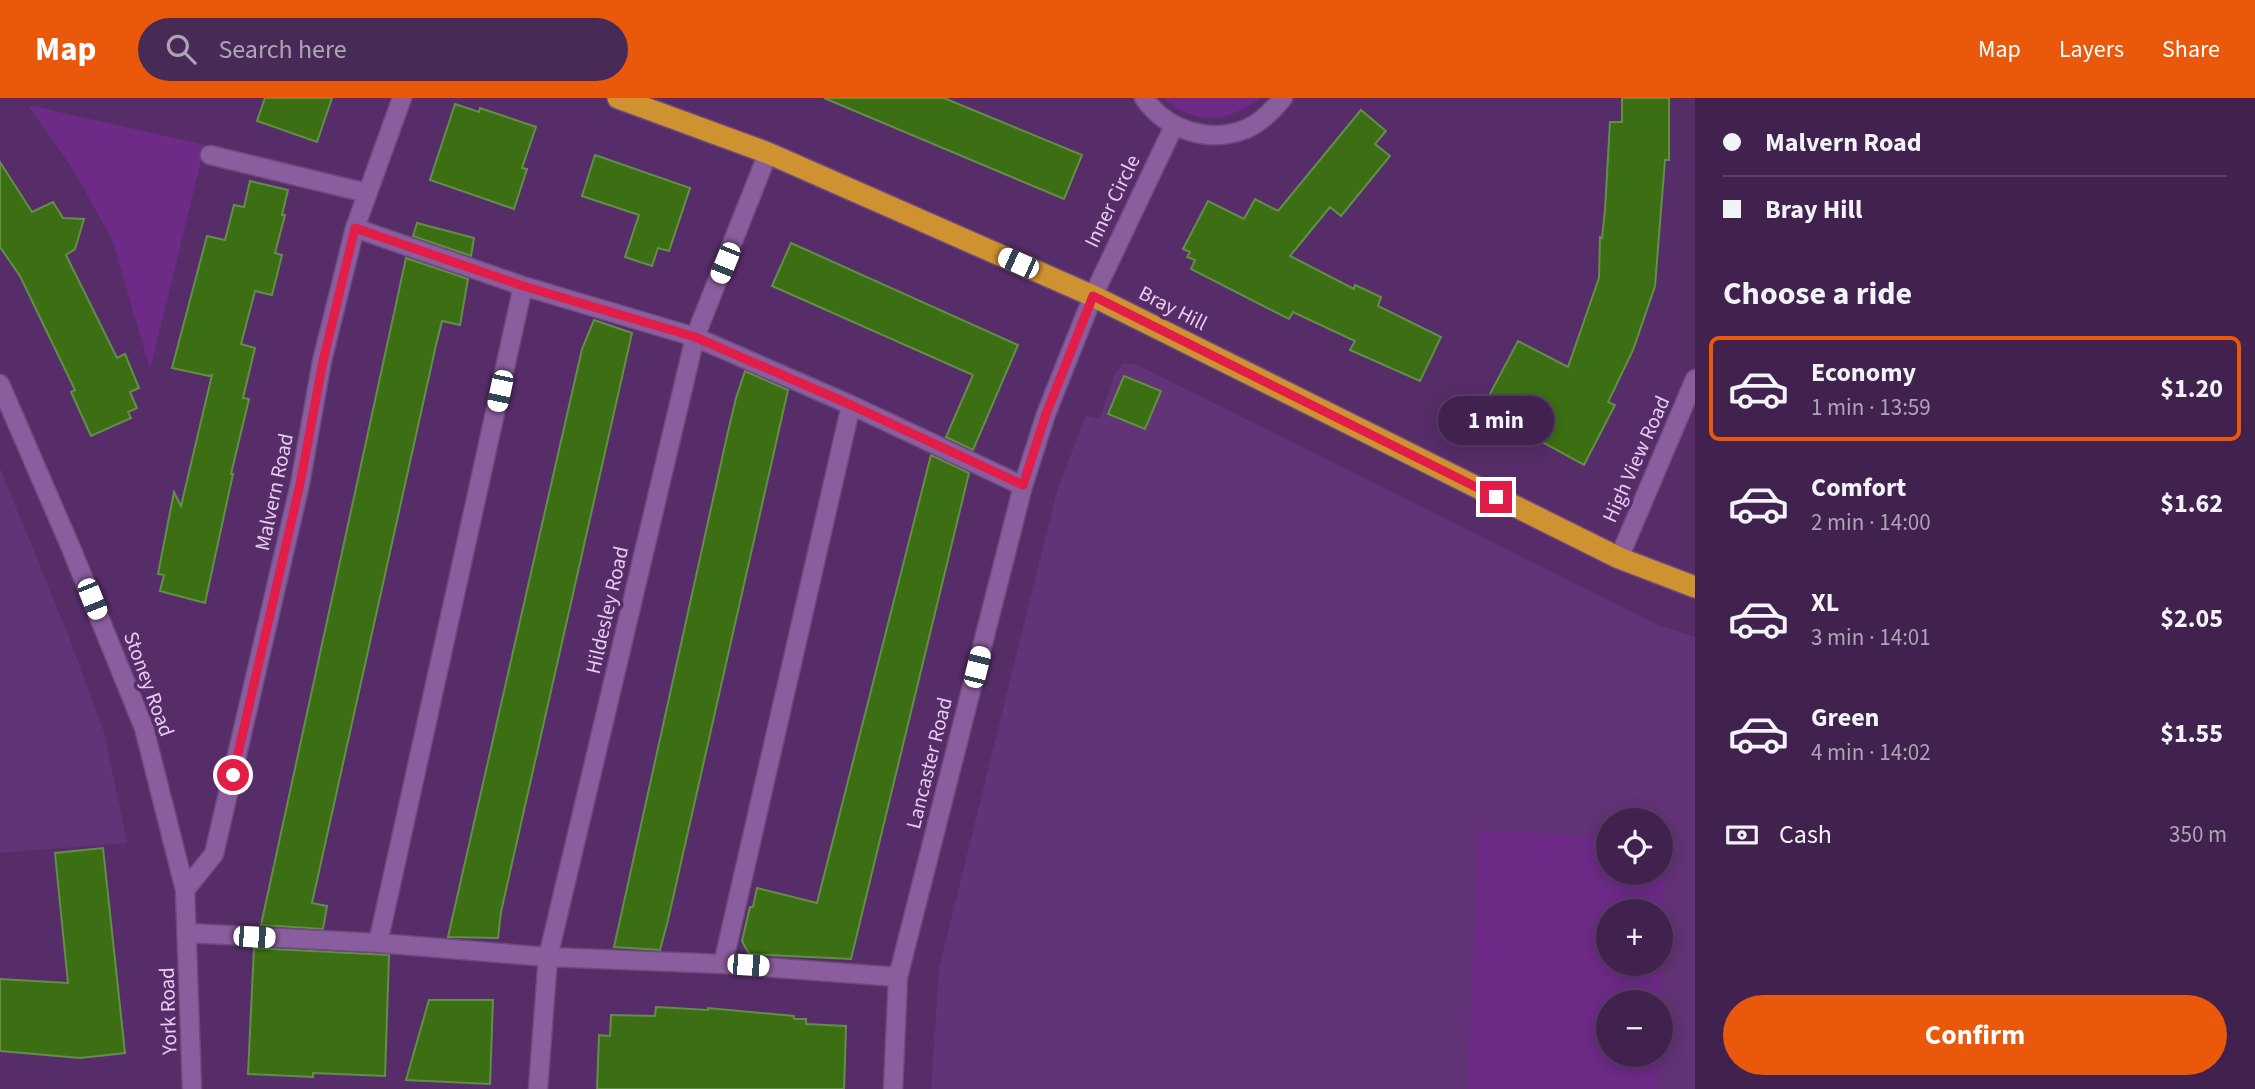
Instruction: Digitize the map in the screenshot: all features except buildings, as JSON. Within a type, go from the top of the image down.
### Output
[{"type":"highway","name":"Bray Hill","points":[[618,98],[768,153],[1093,296],[1619,558],[1695,587]]},
{"type":"street","name":"Malvern Road","points":[[185,890],[214,854],[300,484],[323,361],[355,228],[402,98]]},
{"type":"street","points":[[1144,98],[1152,110],[1174,126],[1197,134],[1222,135],[1246,129],[1267,117],[1283,98]]},
{"type":"street","name":"Inner Circle","points":[[1093,296],[1174,126]]},
{"type":"street","name":"Hildesley Road","points":[[538,1089],[548,957],[695,337],[768,153]]},
{"type":"street","points":[[210,155],[367,193]]},
{"type":"street","points":[[355,228],[523,286],[695,337],[851,405],[1023,485]]},
{"type":"street","points":[[378,943],[523,286]]},
{"type":"street","name":"Lancaster Road","points":[[893,1089],[898,977],[1023,485],[1046,414],[1093,296]]},
{"type":"street","name":"High View Road","points":[[1619,558],[1695,379]]},
{"type":"street","name":"Stoney Road","points":[[0,384],[71,548],[144,728],[185,890],[188,933]]},
{"type":"street","points":[[723,964],[851,405]]},
{"type":"street","points":[[188,933],[378,943],[548,957],[723,964],[898,977]]},
{"type":"street","name":"York Road","points":[[188,933],[192,1089]]},
{"type":"shaded area","points":[[1163,98],[1260,98],[1236,112],[1212,118],[1187,113]]},
{"type":"shaded area","points":[[28,105],[205,145],[150,369],[112,239],[72,168]]},
{"type":"shaded area","points":[[1123,364],[1135,364],[1658,625],[1695,637],[1695,1089],[931,1089],[939,968],[1057,491],[1086,415],[1100,419],[1114,375]]},
{"type":"shaded area","points":[[0,468],[69,637],[104,732],[127,843],[0,853]]},
{"type":"shaded area","points":[[1479,831],[1596,836],[1596,885],[1665,885],[1664,899],[1596,899],[1596,976],[1661,976],[1661,990],[1596,990],[1596,1067],[1658,1067],[1657,1089],[1467,1089]]},
{"type":"route","points":[[233,775],[300,484],[323,361],[355,228],[523,286],[695,337],[851,405],[1023,485],[1046,414],[1093,296],[1496,497]]}]
